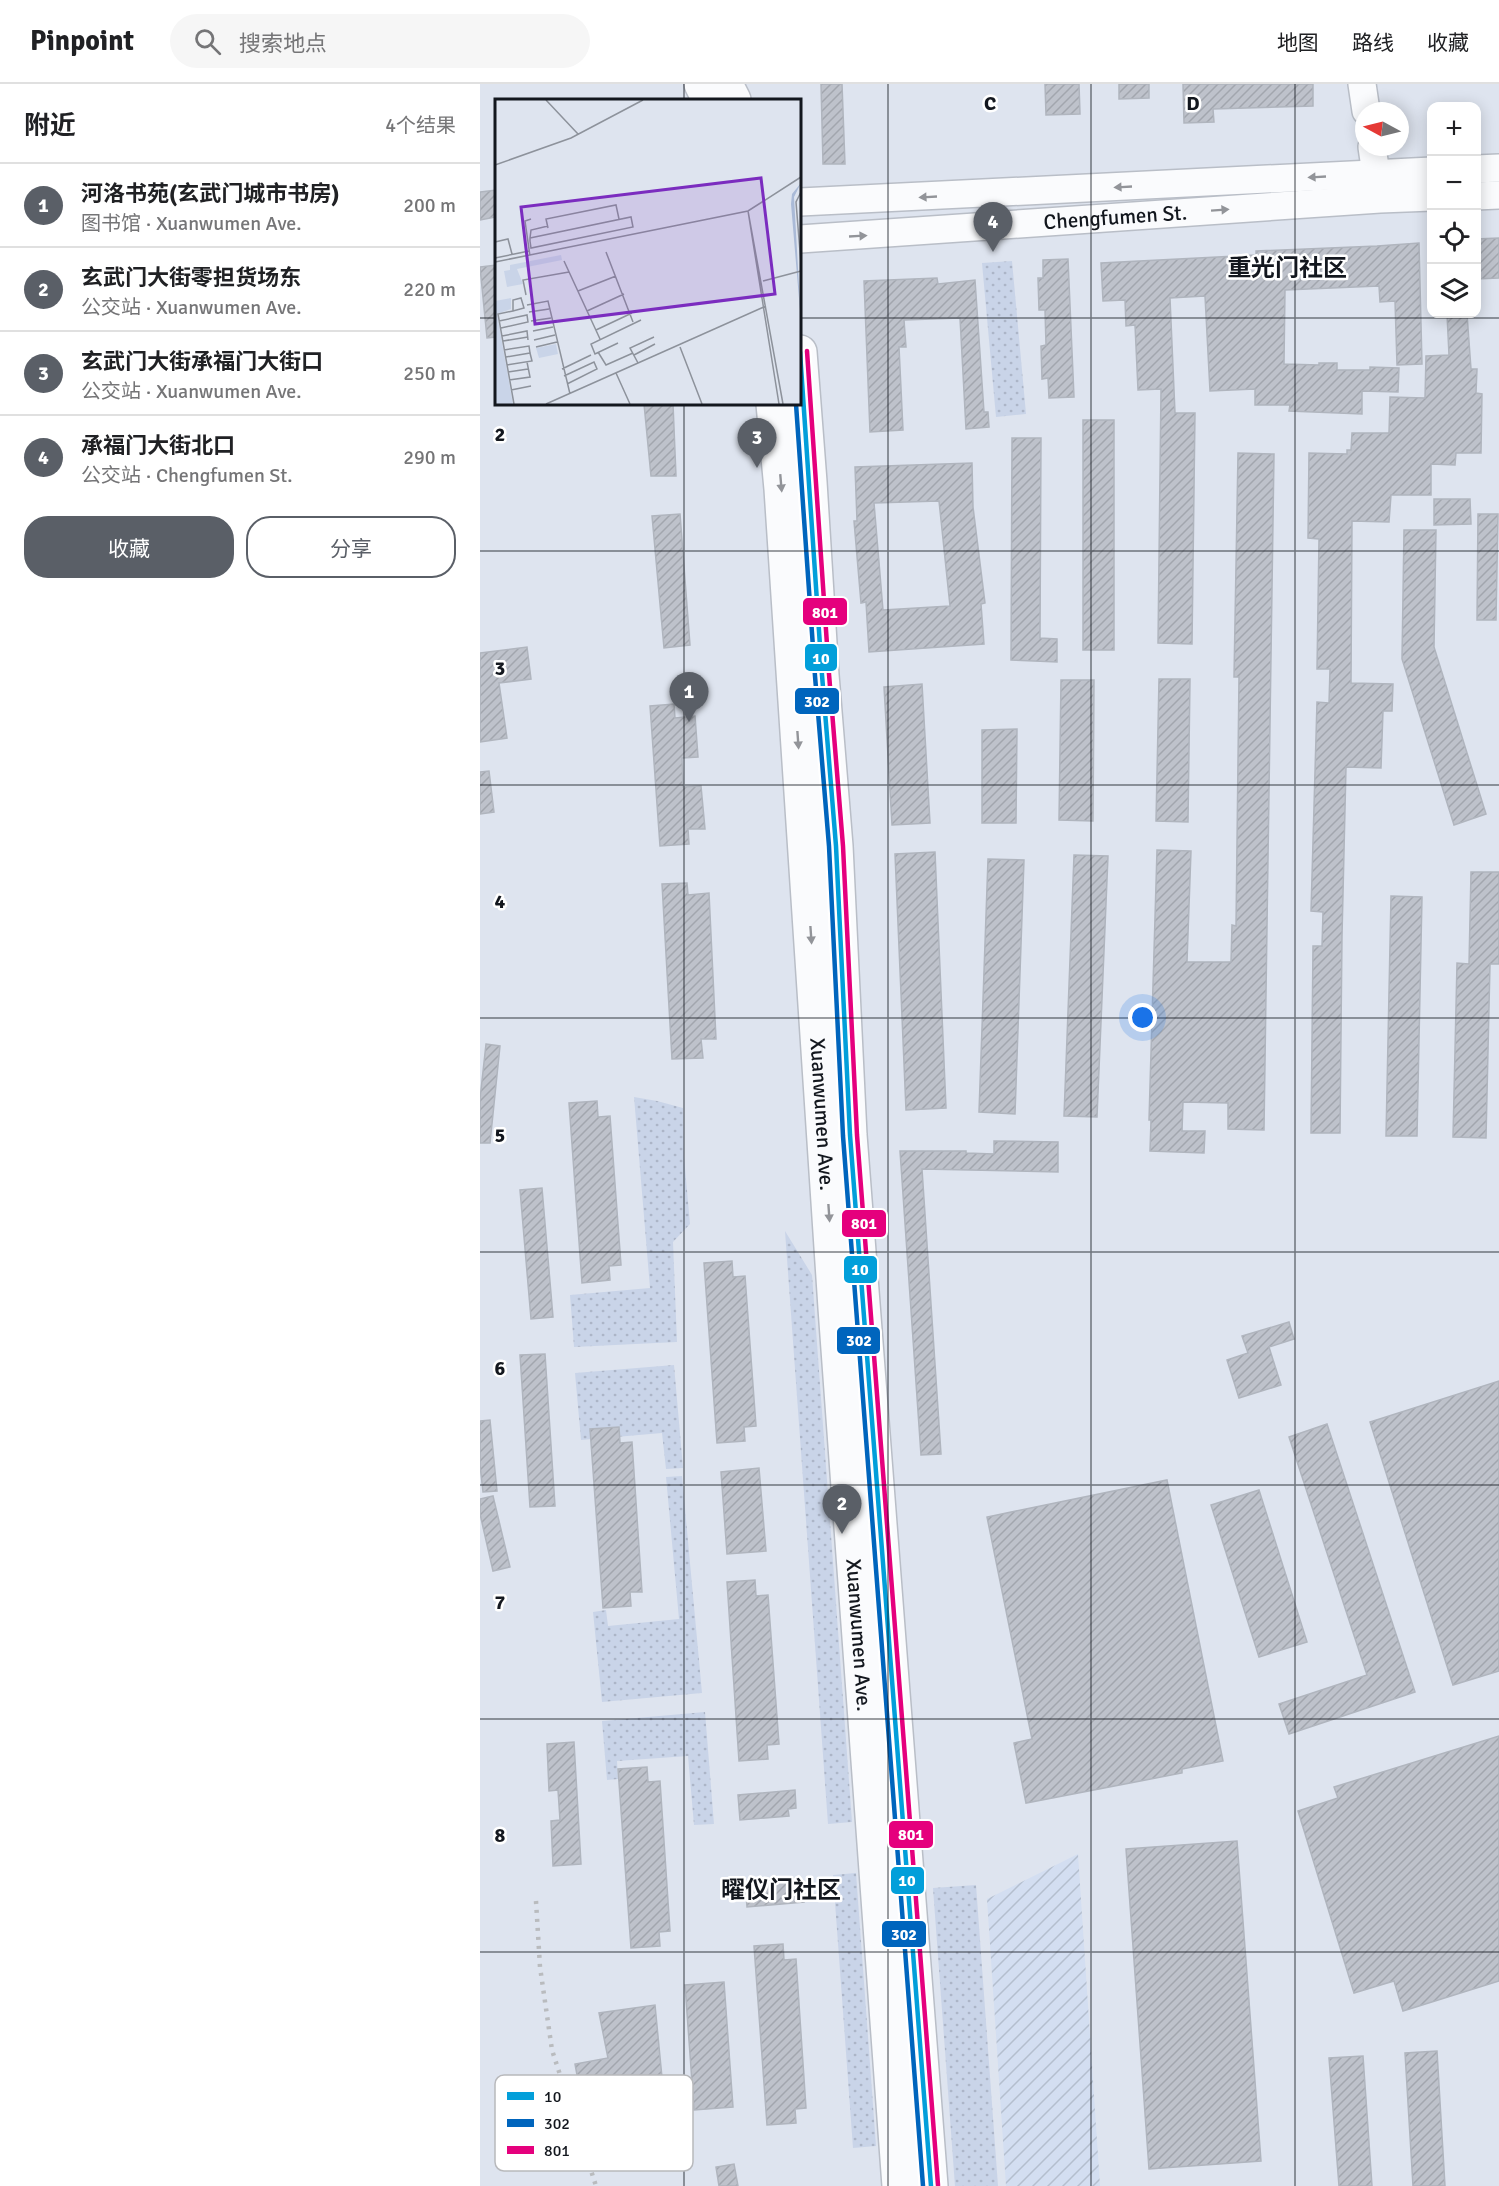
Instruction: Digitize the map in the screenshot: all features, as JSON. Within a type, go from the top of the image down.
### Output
[{"type":"main road","points":[[701,84],[708,99]]},
{"type":"main road","points":[[726,84],[734,99]]},
{"type":"main road","name":"Xuanwumen Ave.","points":[[801,365],[836,846],[850,1135],[931,2186]]},
{"type":"main road","name":"Xuanwumen Ave.","points":[[773,405],[781,489],[835,1308],[898,2186]]},
{"type":"street","points":[[1362,84],[1365,102]]},
{"type":"street","points":[[1373,156],[1376,174]]},
{"type":"street","points":[[1481,169],[1499,168]]},
{"type":"street","name":"Chengfumen St.","points":[[801,202],[1427,171]]},
{"type":"street","points":[[1481,196],[1499,195]]},
{"type":"street","name":"Chengfumen St.","points":[[801,239],[1427,197]]},
{"type":"shaded area","points":[[1012,261],[1026,414],[996,417],[982,263]]},
{"type":"shaded area","points":[[634,1097],[683,1108],[684,1157],[690,1224],[673,1242],[677,1342],[574,1347],[570,1295],[650,1288]]},
{"type":"shaded area","points":[[785,1231],[812,1275],[852,1822],[828,1824]]},
{"type":"shaded area","points":[[674,1365],[683,1468],[666,1469],[662,1433],[581,1440],[575,1373]]},
{"type":"shaded area","points":[[682,1476],[702,1693],[602,1702],[593,1612],[606,1610],[608,1626],[679,1619],[666,1477]]},
{"type":"shaded area","points":[[705,1712],[714,1824],[694,1825],[688,1756],[617,1761],[618,1779],[607,1780],[602,1721]]},
{"type":"shaded area","points":[[1078,1854],[1100,2186],[1006,2186],[987,1899]]},
{"type":"shaded area","points":[[856,1873],[876,2146],[853,2148],[833,1875]]},
{"type":"shaded area","points":[[976,1885],[998,2186],[955,2186],[933,1888]]},
{"type":"building","points":[[821,84],[842,84],[845,164],[823,164]]},
{"type":"building","points":[[1045,84],[1079,84],[1080,114],[1046,115]]},
{"type":"building","points":[[1119,84],[1149,84],[1149,98],[1119,99]]},
{"type":"building","points":[[1183,84],[1313,84],[1313,106],[1213,109],[1214,122],[1184,123]]},
{"type":"building","points":[[495,190],[495,217],[480,220],[480,192]]},
{"type":"building","points":[[1499,238],[1499,278],[1481,279],[1481,239]]},
{"type":"building","points":[[1419,243],[1422,364],[1397,365],[1395,301],[1380,302],[1379,286],[1285,290],[1284,364],[1337,363],[1337,370],[1370,370],[1370,367],[1399,368],[1398,392],[1362,391],[1362,414],[1289,411],[1290,405],[1255,405],[1255,389],[1210,391],[1205,296],[1170,298],[1175,413],[1195,413],[1192,644],[1158,643],[1161,389],[1138,390],[1135,325],[1126,326],[1125,300],[1103,301],[1101,263],[1256,255],[1256,251]]},
{"type":"building","points":[[1068,259],[1074,397],[1049,398],[1048,378],[1042,379],[1041,346],[1046,345],[1045,310],[1039,310],[1038,278],[1043,278],[1043,260]]},
{"type":"building","points":[[495,265],[495,337],[487,338],[480,267]]},
{"type":"building","points":[[937,278],[938,284],[975,280],[984,412],[988,412],[989,427],[966,429],[960,318],[904,320],[906,347],[899,347],[903,430],[870,432],[864,281]]},
{"type":"building","points":[[1447,318],[1467,318],[1471,369],[1477,369],[1476,393],[1482,394],[1481,453],[1456,453],[1455,465],[1431,464],[1431,495],[1391,495],[1389,522],[1352,521],[1351,683],[1393,684],[1392,711],[1383,711],[1381,768],[1346,767],[1340,1133],[1311,1133],[1313,946],[1322,946],[1323,912],[1311,911],[1317,702],[1329,703],[1330,669],[1317,669],[1319,539],[1308,538],[1309,453],[1347,454],[1347,450],[1351,450],[1352,433],[1389,433],[1390,397],[1425,398],[1426,356],[1449,355]]},
{"type":"building","points":[[644,405],[673,405],[676,476],[651,476]]},
{"type":"building","points":[[1083,420],[1114,420],[1114,650],[1083,650]]},
{"type":"building","points":[[1012,438],[1041,438],[1040,638],[1057,639],[1057,662],[1011,660]]},
{"type":"building","points":[[1238,453],[1274,454],[1264,1130],[1228,1129],[1228,1103],[1183,1102],[1182,1131],[1205,1131],[1204,1153],[1150,1151],[1157,850],[1191,851],[1187,962],[1231,962],[1232,925],[1236,926],[1239,677],[1234,677]]},
{"type":"building","points":[[972,463],[973,507],[985,603],[981,604],[984,644],[869,652],[866,602],[861,603],[854,521],[857,521],[855,467]],"holes":[[[939,501],[950,606],[883,610],[874,503]]]},
{"type":"building","points":[[1434,499],[1470,499],[1471,524],[1434,525]]},
{"type":"building","points":[[680,514],[690,645],[664,648],[652,516]]},
{"type":"building","points":[[1478,514],[1498,514],[1496,620],[1477,620]]},
{"type":"building","points":[[1404,530],[1436,530],[1434,647],[1486,814],[1454,825],[1402,659]]},
{"type":"building","points":[[527,647],[531,679],[499,683],[507,738],[480,742],[480,653]]},
{"type":"building","points":[[1159,679],[1190,679],[1188,822],[1156,821]]},
{"type":"building","points":[[1061,680],[1094,680],[1093,821],[1059,820]]},
{"type":"building","points":[[922,684],[930,823],[892,825],[884,687]]},
{"type":"building","points":[[674,704],[675,718],[695,716],[698,757],[682,758],[683,787],[701,786],[705,829],[688,829],[689,844],[660,846],[650,706]]},
{"type":"building","points":[[1017,729],[1016,823],[982,823],[982,730]]},
{"type":"building","points":[[489,771],[494,812],[480,814],[480,772]]},
{"type":"building","points":[[935,852],[946,1108],[906,1110],[895,854]]},
{"type":"building","points":[[1074,855],[1108,856],[1097,1117],[1064,1116]]},
{"type":"building","points":[[988,859],[1024,860],[1015,1114],[979,1112]]},
{"type":"building","points":[[1471,872],[1499,872],[1499,964],[1490,964],[1486,1138],[1453,1137],[1457,963],[1469,964]]},
{"type":"building","points":[[687,883],[688,895],[709,893],[716,1039],[701,1039],[703,1058],[672,1059],[662,884]]},
{"type":"building","points":[[1391,896],[1422,897],[1417,1136],[1386,1136]]},
{"type":"building","points":[[486,1044],[500,1046],[490,1143],[480,1143],[480,1099]]},
{"type":"building","points":[[597,1101],[598,1117],[610,1116],[621,1265],[609,1266],[610,1280],[582,1283],[569,1103]]},
{"type":"building","points":[[994,1141],[1058,1142],[1058,1172],[922,1169],[941,1454],[921,1455],[900,1151],[966,1151],[966,1153],[994,1154]]},
{"type":"building","points":[[542,1188],[553,1317],[531,1319],[520,1190]]},
{"type":"building","points":[[732,1261],[733,1277],[745,1276],[756,1426],[744,1427],[745,1441],[717,1443],[704,1263]]},
{"type":"building","points":[[1289,1322],[1294,1339],[1269,1347],[1281,1385],[1239,1398],[1227,1360],[1248,1353],[1242,1336]]},
{"type":"building","points":[[545,1354],[555,1506],[530,1507],[520,1355]]},
{"type":"building","points":[[1499,1381],[1499,1671],[1453,1685],[1370,1422]]},
{"type":"building","points":[[490,1420],[497,1491],[483,1492],[480,1465],[480,1421]]},
{"type":"building","points":[[1327,1424],[1415,1692],[1289,1734],[1279,1704],[1367,1675],[1289,1437]]},
{"type":"building","points":[[619,1427],[620,1443],[632,1442],[642,1592],[630,1592],[631,1606],[603,1608],[590,1429]]},
{"type":"building","points":[[759,1468],[766,1551],[727,1554],[721,1472]]},
{"type":"building","points":[[1167,1480],[1223,1761],[1182,1769],[1182,1773],[1026,1803],[1014,1743],[1032,1739],[987,1517]]},
{"type":"building","points":[[1259,1490],[1307,1642],[1259,1657],[1211,1505]]},
{"type":"building","points":[[493,1496],[510,1567],[493,1571],[480,1514],[480,1499]]},
{"type":"building","points":[[755,1580],[756,1596],[768,1595],[779,1744],[767,1745],[768,1759],[739,1761],[727,1582]]},
{"type":"building","points":[[1499,1736],[1499,1981],[1403,2011],[1394,1981],[1354,1993],[1298,1811],[1338,1798],[1334,1787]]},
{"type":"building","points":[[574,1742],[581,1864],[553,1866],[551,1821],[560,1820],[558,1790],[549,1791],[547,1744]]},
{"type":"building","points":[[647,1767],[648,1782],[660,1781],[670,1931],[659,1932],[660,1946],[631,1948],[618,1769]]},
{"type":"building","points":[[795,1790],[796,1808],[788,1809],[789,1816],[740,1820],[738,1795]]},
{"type":"building","points":[[1237,1841],[1261,2161],[1149,2169],[1126,1849]]},
{"type":"building","points":[[794,1878],[795,1885],[802,1884],[804,1902],[747,1907],[745,1882]]},
{"type":"building","points":[[783,1944],[784,1960],[796,1959],[806,2108],[795,2109],[796,2123],[767,2125],[754,1946]]},
{"type":"building","points":[[724,1982],[733,2107],[694,2110],[685,1985]]},
{"type":"building","points":[[655,2005],[662,2075],[577,2075],[575,2064],[608,2058],[599,2013]]},
{"type":"building","points":[[1437,2051],[1445,2186],[1413,2186],[1405,2053]]},
{"type":"building","points":[[1363,2056],[1372,2186],[1339,2186],[1329,2058]]},
{"type":"building","points":[[734,2164],[738,2186],[719,2186],[716,2167]]},
{"type":"railway","points":[[536,1901],[540,1967],[552,2050],[560,2075]]},
{"type":"railway","points":[[591,2171],[596,2186]]},
{"type":"transit line","name":"801","points":[[807,351],[843,846],[857,1135],[938,2185]]},
{"type":"transit line","name":"10","points":[[801,367],[836,846],[850,1135],[931,2186]]},
{"type":"transit line","name":"302","points":[[796,405],[829,846],[843,1136],[923,2186]]},
{"type":"place","name":"承福门大街北口","points":[[993,252]]},
{"type":"place","name":"玄武门大街承福门大街口","points":[[757,468]]},
{"type":"place","name":"河洛书苑(玄武门城市书房)","points":[[689,722]]},
{"type":"place","name":"玄武门大街零担货场东","points":[[842,1534]]},
{"type":"district","name":"重光门社区","points":[[1287,268]]},
{"type":"district","name":"曜仪门社区","points":[[781,1890]]}]
